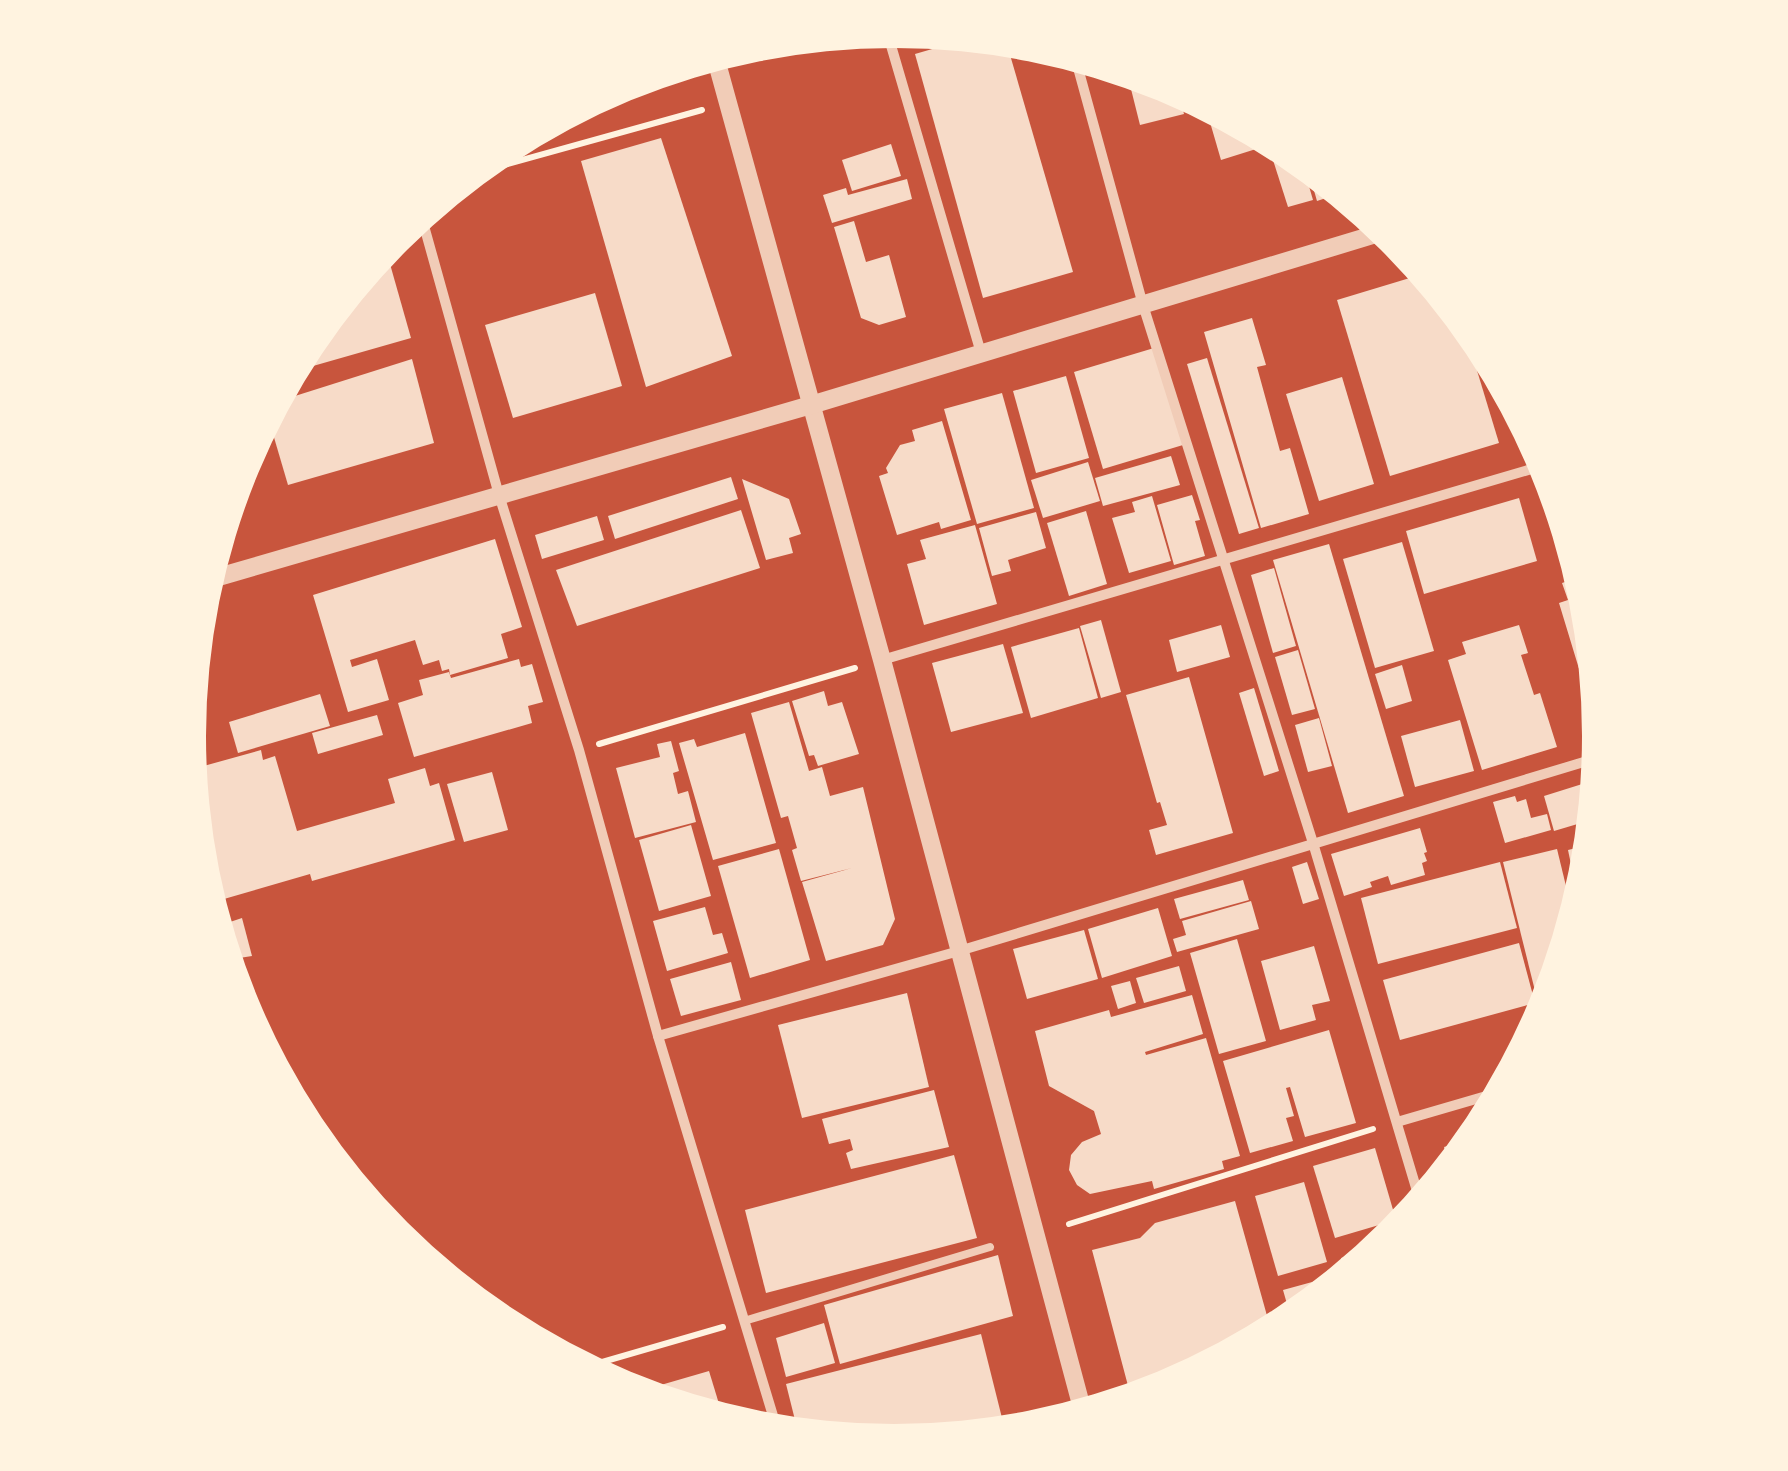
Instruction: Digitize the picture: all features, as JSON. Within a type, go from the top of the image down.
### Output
[{"type":"street","points":[[892,48],[981,353]]},
{"type":"street","points":[[719,70],[1079,1398]]},
{"type":"street","points":[[1080,73],[1143,305],[1313,844],[1415,1184]]},
{"type":"street","points":[[426,232],[500,495],[579,750],[658,1036],[772,1412]]},
{"type":"street","points":[[225,575],[811,405],[1367,237]]},
{"type":"street","points":[[882,660],[1529,470]]},
{"type":"street","points":[[658,1036],[959,951],[1581,763]]},
{"type":"street","points":[[1396,1122],[1479,1098]]},
{"type":"lane","points":[[744,1321],[990,1248]]},
{"type":"path","points":[[513,163],[728,102]]},
{"type":"path","points":[[579,750],[882,660]]},
{"type":"path","points":[[1068,1224],[1396,1122]]},
{"type":"path","points":[[607,1361],[744,1321]]},
{"type":"building","points":[[939,49],[1011,58],[1073,272],[983,298],[915,54]]},
{"type":"building","points":[[1131,90],[1183,112],[1184,114],[1140,125]]},
{"type":"building","points":[[1211,125],[1254,150],[1221,160]]},
{"type":"building","points":[[661,138],[732,356],[646,387],[581,161]]},
{"type":"building","points":[[891,144],[901,176],[852,191],[842,160]]},
{"type":"building","points":[[1273,161],[1309,187],[1313,200],[1288,207]]},
{"type":"building","points":[[907,179],[912,199],[832,223],[823,195],[846,188],[848,195]]},
{"type":"building","points":[[854,221],[866,262],[889,255],[906,317],[879,325],[861,318],[834,227]]},
{"type":"building","points":[[391,267],[411,338],[314,366],[348,317]]},
{"type":"building","points":[[1408,279],[1477,371],[1499,443],[1390,476],[1337,300]]},
{"type":"building","points":[[595,293],[622,386],[513,418],[485,325]]},
{"type":"building","points":[[1252,318],[1266,365],[1257,367],[1280,451],[1290,448],[1309,514],[1261,528],[1204,332]]},
{"type":"building","points":[[1154,348],[1183,445],[1103,469],[1074,372]]},
{"type":"building","points":[[1207,358],[1259,528],[1239,534],[1187,364]]},
{"type":"building","points":[[412,359],[434,443],[288,485],[274,437],[295,396]]},
{"type":"building","points":[[1066,376],[1089,458],[1036,473],[1013,391]]},
{"type":"building","points":[[1342,377],[1374,484],[1319,501],[1286,394]]},
{"type":"building","points":[[1002,393],[1034,508],[977,524],[944,409]]},
{"type":"building","points":[[942,421],[971,520],[941,529],[939,522],[897,535],[879,476],[888,473],[886,468],[900,445],[915,441],[912,430]]},
{"type":"building","points":[[1171,456],[1180,485],[1103,506],[1095,478]]},
{"type":"building","points":[[1088,462],[1100,501],[1043,518],[1031,480]]},
{"type":"building","points":[[731,477],[738,499],[615,539],[608,516]]},
{"type":"building","points":[[742,479],[789,499],[801,534],[789,538],[793,553],[766,560]]},
{"type":"building","points":[[1192,495],[1205,556],[1174,565],[1157,505]]},
{"type":"building","points":[[1152,496],[1171,561],[1129,573],[1112,518],[1135,512],[1132,502]]},
{"type":"building","points":[[1519,498],[1537,561],[1424,594],[1406,531]]},
{"type":"building","points":[[741,510],[760,568],[577,626],[556,570]]},
{"type":"building","points":[[1086,511],[1107,584],[1069,596],[1047,523]]},
{"type":"building","points":[[1036,512],[1046,548],[1008,560],[1011,571],[992,576],[979,528]]},
{"type":"building","points":[[597,516],[604,540],[542,559],[535,535]]},
{"type":"building","points":[[975,525],[997,604],[924,625],[907,564],[926,559],[920,540]]},
{"type":"building","points":[[495,539],[522,627],[501,634],[508,658],[450,675],[449,669],[442,671],[439,660],[423,665],[415,640],[350,660],[352,667],[377,659],[389,700],[348,712],[313,595]]},
{"type":"building","points":[[1402,542],[1434,651],[1375,668],[1343,559]]},
{"type":"building","points":[[1329,544],[1404,796],[1348,813],[1273,560]]},
{"type":"building","points":[[1274,568],[1296,646],[1273,653],[1251,575]]},
{"type":"building","points":[[1562,583],[1569,601],[1578,666],[1559,603],[1568,600]]},
{"type":"building","points":[[1101,620],[1121,692],[1101,698],[1080,626]]},
{"type":"building","points":[[1221,625],[1230,657],[1177,672],[1169,640]]},
{"type":"building","points":[[1519,625],[1528,653],[1521,655],[1534,695],[1540,693],[1557,747],[1482,770],[1448,660],[1466,654],[1462,642]]},
{"type":"building","points":[[1079,628],[1098,698],[1031,718],[1011,647]]},
{"type":"building","points":[[1003,644],[1023,713],[951,732],[932,663]]},
{"type":"building","points":[[1298,650],[1315,709],[1292,715],[1275,657]]},
{"type":"building","points":[[519,659],[521,667],[532,664],[543,702],[528,706],[532,723],[414,757],[398,703],[423,695],[419,680],[449,672],[451,678]]},
{"type":"building","points":[[1402,665],[1412,701],[1386,709],[1375,674]]},
{"type":"building","points":[[1189,677],[1233,833],[1156,855],[1149,830],[1167,825],[1126,695]]},
{"type":"building","points":[[1254,688],[1279,771],[1264,776],[1239,693]]},
{"type":"building","points":[[824,691],[828,706],[842,702],[859,754],[818,766],[814,755],[809,756],[792,701]]},
{"type":"building","points":[[320,694],[330,726],[238,753],[229,722]]},
{"type":"building","points":[[789,702],[809,771],[822,767],[830,796],[863,787],[895,919],[883,945],[826,961],[802,882],[852,868],[801,881],[788,816],[781,818],[751,713]]},
{"type":"building","points":[[377,715],[383,735],[318,754],[312,733]]},
{"type":"building","points":[[1319,718],[1332,766],[1308,772],[1295,725]]},
{"type":"building","points":[[1460,720],[1474,771],[1415,787],[1401,736]]},
{"type":"building","points":[[745,733],[776,843],[713,860],[679,743],[694,739],[697,747]]},
{"type":"building","points":[[671,741],[679,771],[673,773],[678,794],[688,791],[696,822],[635,838],[616,768],[660,757],[657,744]]},
{"type":"building","points":[[261,750],[263,760],[275,756],[297,831],[395,803],[388,779],[425,768],[430,786],[439,783],[455,840],[312,881],[310,874],[225,899],[212,825],[207,765]]},
{"type":"building","points":[[492,772],[508,830],[464,842],[447,784]]},
{"type":"building","points":[[1580,785],[1576,824],[1554,831],[1544,796]]},
{"type":"building","points":[[1515,796],[1517,802],[1526,799],[1531,818],[1547,814],[1551,830],[1505,843],[1493,802]]},
{"type":"building","points":[[691,825],[711,896],[659,911],[639,840]]},
{"type":"building","points":[[1420,828],[1427,852],[1427,861],[1422,863],[1425,875],[1391,885],[1388,876],[1370,882],[1372,887],[1344,896],[1331,854]]},
{"type":"building","points":[[779,849],[810,960],[750,978],[718,866]]},
{"type":"building","points":[[1557,849],[1566,885],[1534,987],[1503,862]]},
{"type":"building","points":[[1307,862],[1319,899],[1303,904],[1292,867]]},
{"type":"building","points":[[1500,862],[1517,928],[1378,964],[1361,898]]},
{"type":"building","points":[[1243,880],[1249,900],[1180,919],[1174,899]]},
{"type":"building","points":[[1251,901],[1259,929],[1177,952],[1173,939],[1186,935],[1182,921]]},
{"type":"building","points":[[705,907],[713,935],[722,933],[728,953],[667,971],[653,921]]},
{"type":"building","points":[[1158,908],[1172,956],[1102,978],[1088,929]]},
{"type":"building","points":[[242,918],[252,956],[243,957],[231,922]]},
{"type":"building","points":[[1084,930],[1098,979],[1027,999],[1013,949]]},
{"type":"building","points":[[1237,939],[1266,1041],[1219,1054],[1190,953]]},
{"type":"building","points":[[1519,943],[1532,993],[1527,1005],[1400,1040],[1383,980]]},
{"type":"building","points":[[1314,946],[1330,1001],[1312,1005],[1316,1020],[1280,1030],[1261,961]]},
{"type":"building","points":[[731,962],[741,1000],[681,1016],[670,979]]},
{"type":"building","points":[[1179,966],[1186,991],[1144,1003],[1136,978]]},
{"type":"building","points":[[1130,981],[1136,1003],[1118,1009],[1111,986]]},
{"type":"building","points":[[907,993],[929,1087],[802,1118],[778,1025]]},
{"type":"building","points":[[1192,995],[1203,1034],[1145,1052],[1146,1055],[1206,1038],[1240,1156],[1222,1161],[1224,1169],[1154,1189],[1152,1181],[1090,1194],[1077,1185],[1069,1170],[1071,1155],[1082,1142],[1101,1134],[1094,1111],[1049,1086],[1035,1031],[1109,1010],[1111,1017]]},
{"type":"building","points":[[1329,1030],[1356,1123],[1305,1137],[1290,1087],[1286,1088],[1294,1116],[1286,1118],[1293,1141],[1250,1153],[1223,1061]]},
{"type":"building","points":[[934,1090],[949,1147],[851,1169],[846,1153],[853,1150],[850,1139],[829,1144],[822,1119]]},
{"type":"building","points":[[1375,1148],[1393,1209],[1376,1226],[1335,1238],[1313,1166]]},
{"type":"building","points":[[954,1155],[977,1238],[766,1293],[745,1210]]},
{"type":"building","points":[[1304,1182],[1327,1262],[1278,1276],[1255,1196]]},
{"type":"building","points":[[1235,1201],[1266,1314],[1198,1353],[1127,1382],[1092,1250],[1140,1238],[1155,1223]]},
{"type":"building","points":[[998,1255],[1013,1316],[840,1364],[824,1305]]},
{"type":"building","points":[[1311,1282],[1286,1301],[1283,1290]]},
{"type":"building","points":[[824,1323],[835,1363],[786,1377],[776,1338]]},
{"type":"building","points":[[981,1334],[1001,1415],[894,1424],[804,1418],[794,1416],[786,1384]]},
{"type":"building","points":[[709,1371],[718,1400],[673,1387],[665,1384]]}]
